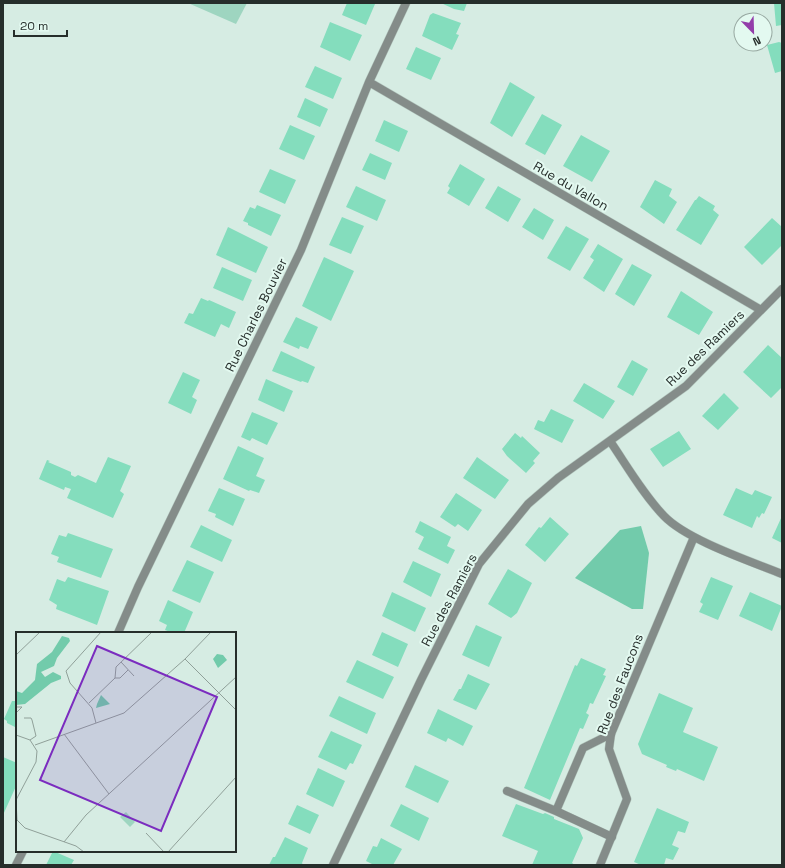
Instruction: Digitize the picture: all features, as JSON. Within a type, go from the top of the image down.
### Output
[{"type":"street","name":"Rue Charles Bouvier","points":[[118,632],[301,250],[369,82],[406,3]]},
{"type":"street","name":"Rue du Vallon","points":[[369,82],[761,310]]},
{"type":"street","name":"Rue des Ramiers","points":[[333,865],[421,680],[479,564],[528,504],[558,478],[686,386],[782,289]]},
{"type":"street","points":[[610,441],[665,517],[694,537],[782,574]]},
{"type":"street","name":"Rue des Faucons","points":[[600,865],[627,799],[609,749],[611,734],[694,537]]},
{"type":"street","points":[[556,811],[583,748],[611,734]]},
{"type":"street","points":[[507,791],[556,811],[612,837]]},
{"type":"street","points":[[16,865],[22,852]]},
{"type":"green space","points":[[188,3],[247,3],[236,24]]},
{"type":"green space","points":[[641,526],[649,553],[643,609],[632,609],[575,578],[620,530]]},
{"type":"building","points":[[347,3],[375,4],[366,25],[342,15]]},
{"type":"building","points":[[441,3],[467,3],[464,11],[454,9]]},
{"type":"building","points":[[774,3],[782,3],[782,25],[776,26]]},
{"type":"building","points":[[433,13],[461,23],[456,34],[459,35],[452,50],[422,36],[430,15]]},
{"type":"building","points":[[330,22],[362,35],[350,61],[320,47]]},
{"type":"building","points":[[782,43],[782,71],[775,73],[769,52],[773,52],[773,44]]},
{"type":"building","points":[[416,47],[441,58],[431,80],[406,69]]},
{"type":"building","points":[[315,66],[342,78],[333,99],[305,87]]},
{"type":"building","points":[[510,82],[535,97],[512,137],[490,123]]},
{"type":"building","points":[[305,98],[328,109],[320,127],[297,117]]},
{"type":"building","points":[[542,114],[562,125],[545,155],[525,144]]},
{"type":"building","points":[[384,120],[408,131],[399,152],[375,141]]},
{"type":"building","points":[[290,125],[315,136],[304,160],[279,149]]},
{"type":"building","points":[[581,135],[610,151],[592,182],[563,166]]},
{"type":"building","points":[[370,153],[392,163],[385,180],[362,170]]},
{"type":"building","points":[[460,164],[485,179],[469,206],[447,193],[450,188],[448,186]]},
{"type":"building","points":[[270,169],[296,180],[285,204],[259,192]]},
{"type":"building","points":[[655,180],[672,189],[669,196],[677,202],[664,224],[640,207]]},
{"type":"building","points":[[356,186],[386,200],[377,221],[346,207]]},
{"type":"building","points":[[498,186],[521,199],[508,222],[485,208]]},
{"type":"building","points":[[699,196],[715,206],[713,210],[719,215],[701,245],[676,230]]},
{"type":"building","points":[[257,205],[281,215],[271,236],[243,221],[250,207],[255,209]]},
{"type":"building","points":[[534,208],[554,220],[543,240],[522,227]]},
{"type":"building","points":[[342,217],[364,226],[351,254],[329,245]]},
{"type":"building","points":[[772,218],[782,227],[782,245],[762,265],[744,247]]},
{"type":"building","points":[[566,226],[589,239],[570,271],[547,258]]},
{"type":"building","points":[[228,227],[268,247],[256,273],[216,255]]},
{"type":"building","points":[[598,244],[623,259],[604,292],[583,278],[594,260],[590,257]]},
{"type":"building","points":[[324,257],[354,271],[331,321],[302,306]]},
{"type":"building","points":[[632,264],[652,275],[634,306],[615,294]]},
{"type":"building","points":[[222,267],[252,280],[243,301],[213,288]]},
{"type":"building","points":[[681,291],[713,312],[699,335],[667,317]]},
{"type":"building","points":[[201,298],[236,312],[229,328],[221,324],[215,337],[184,323],[189,313],[193,314]]},
{"type":"building","points":[[296,317],[318,327],[308,349],[300,346],[299,349],[283,342]]},
{"type":"building","points":[[768,345],[782,358],[782,387],[771,398],[743,372]]},
{"type":"building","points":[[281,351],[315,367],[308,383],[301,382],[272,371]]},
{"type":"building","points":[[632,360],[648,369],[633,396],[617,387]]},
{"type":"building","points":[[183,372],[200,380],[192,397],[197,400],[191,414],[168,403]]},
{"type":"building","points":[[266,379],[293,391],[284,412],[258,400]]},
{"type":"building","points":[[584,383],[615,401],[603,419],[573,401]]},
{"type":"building","points":[[724,393],[739,408],[718,430],[702,416]]},
{"type":"building","points":[[551,409],[574,420],[562,443],[534,429],[538,420],[544,422]]},
{"type":"building","points":[[252,412],[278,423],[267,445],[252,438],[250,441],[241,437]]},
{"type":"building","points":[[679,431],[691,449],[663,467],[650,449]]},
{"type":"building","points":[[515,433],[521,438],[522,436],[540,453],[533,461],[535,463],[526,473],[507,456],[502,449]]},
{"type":"building","points":[[238,446],[264,458],[256,476],[265,480],[259,493],[249,491],[223,479]]},
{"type":"building","points":[[108,457],[131,466],[120,491],[124,494],[113,518],[67,498],[71,489],[65,487],[64,490],[39,479],[47,460],[50,461],[48,462],[71,472],[71,475],[75,477],[78,475],[96,483]]},
{"type":"building","points":[[477,457],[509,480],[495,499],[463,478]]},
{"type":"building","points":[[219,488],[245,499],[233,526],[215,517],[216,514],[208,511]]},
{"type":"building","points":[[736,488],[752,495],[755,490],[772,497],[764,514],[762,513],[759,518],[757,516],[752,528],[723,515]]},
{"type":"building","points":[[456,493],[482,510],[468,531],[458,524],[455,527],[440,517]]},
{"type":"building","points":[[782,516],[782,543],[772,538]]},
{"type":"building","points":[[550,517],[569,534],[545,562],[525,545],[539,527],[541,528]]},
{"type":"building","points":[[420,521],[451,537],[447,546],[455,550],[448,564],[418,549],[424,537],[415,532]]},
{"type":"building","points":[[201,525],[232,540],[222,562],[190,547]]},
{"type":"building","points":[[68,533],[113,549],[101,578],[57,562],[59,557],[51,554],[59,535],[66,537]]},
{"type":"building","points":[[187,560],[214,572],[200,603],[172,591]]},
{"type":"building","points":[[413,561],[441,574],[431,597],[403,582]]},
{"type":"building","points":[[508,569],[532,583],[517,613],[511,618],[488,604]]},
{"type":"building","points":[[68,577],[109,591],[97,625],[56,609],[57,605],[49,600],[57,579],[65,582]]},
{"type":"building","points":[[711,577],[733,586],[718,620],[699,612],[703,604],[700,602]]},
{"type":"building","points":[[392,592],[426,608],[415,632],[382,616]]},
{"type":"building","points":[[750,592],[782,606],[772,631],[739,616]]},
{"type":"building","points":[[168,600],[193,612],[184,632],[170,632],[165,630],[167,625],[159,621]]},
{"type":"building","points":[[476,625],[502,637],[489,667],[462,655]]},
{"type":"building","points":[[382,632],[408,644],[398,667],[372,655]]},
{"type":"building","points":[[581,658],[606,669],[603,675],[606,676],[593,704],[590,703],[586,713],[589,715],[583,729],[580,728],[550,800],[524,788],[575,665],[577,666]]},
{"type":"building","points":[[357,660],[394,677],[383,699],[346,682]]},
{"type":"building","points":[[468,674],[490,684],[476,710],[453,700],[459,689],[461,689]]},
{"type":"building","points":[[659,693],[693,708],[683,732],[718,747],[704,781],[677,769],[676,771],[666,767],[667,765],[642,754],[638,744]]},
{"type":"building","points":[[339,696],[376,713],[367,734],[329,716]]},
{"type":"building","points":[[12,701],[16,701],[16,728],[7,723],[4,719]]},
{"type":"building","points":[[438,709],[473,726],[463,746],[448,738],[446,742],[427,733]]},
{"type":"building","points":[[331,731],[362,745],[353,764],[350,763],[346,770],[318,757]]},
{"type":"building","points":[[3,757],[16,763],[16,786],[3,815]]},
{"type":"building","points":[[415,765],[449,781],[438,803],[405,787]]},
{"type":"building","points":[[318,768],[345,781],[333,807],[306,794]]},
{"type":"building","points":[[401,804],[429,818],[419,841],[390,826]]},
{"type":"building","points":[[516,804],[543,814],[545,813],[554,817],[554,819],[579,829],[583,838],[572,863],[575,865],[532,865],[538,851],[502,836]]},
{"type":"building","points":[[297,805],[319,815],[310,834],[288,824]]},
{"type":"building","points":[[657,808],[689,822],[685,833],[678,831],[672,845],[679,848],[673,860],[666,858],[664,865],[641,865],[634,862]]},
{"type":"building","points":[[285,837],[308,848],[302,863],[303,865],[269,865],[273,857],[275,857]]},
{"type":"building","points":[[381,838],[402,849],[393,865],[374,865],[366,861],[373,846],[377,847]]},
{"type":"building","points":[[52,852],[74,860],[71,865],[46,865]]}]
